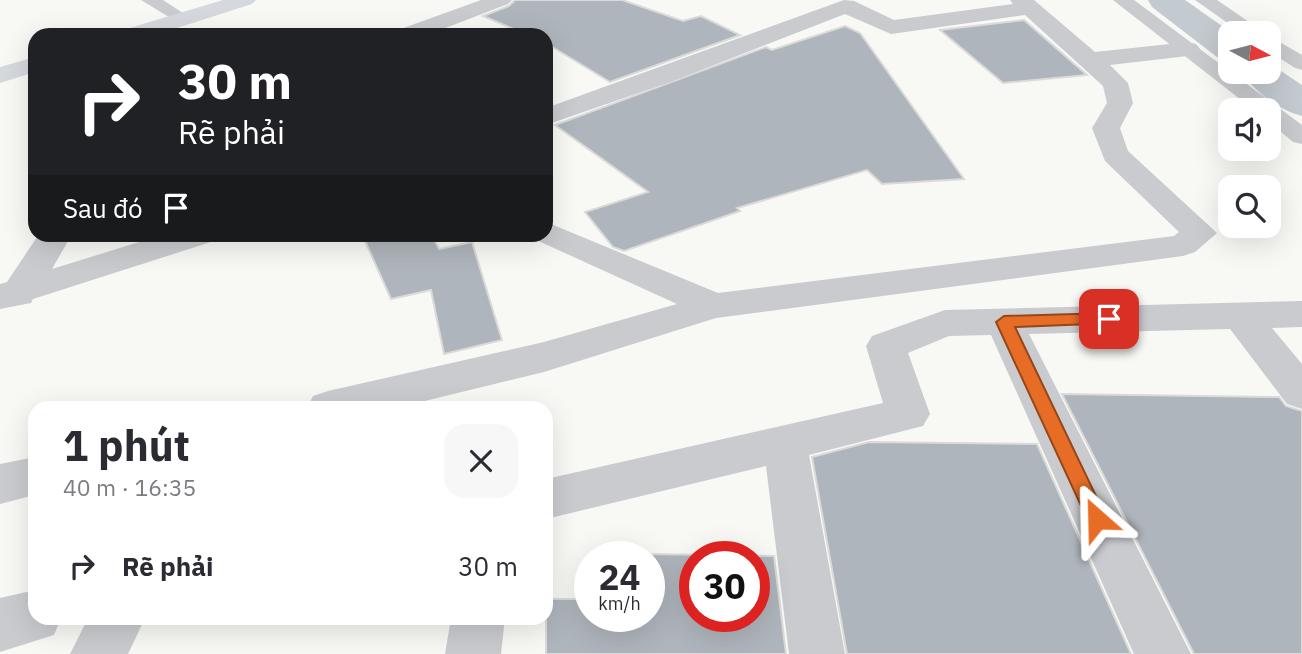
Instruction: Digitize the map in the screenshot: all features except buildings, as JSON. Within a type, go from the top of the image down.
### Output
[{"type":"street","points":[[153,28],[245,0]]},
{"type":"street","points":[[425,28],[501,0]]},
{"type":"street","points":[[358,401],[544,357],[714,306],[1183,245],[1200,233],[1115,155],[1106,128],[1120,103],[1115,83],[1092,60],[1025,4],[891,27],[846,6],[553,114]]},
{"type":"street","points":[[1092,60],[1188,49]]},
{"type":"street","points":[[0,75],[28,67]]},
{"type":"street","points":[[553,235],[714,306]]},
{"type":"street","points":[[9,296],[49,242]]},
{"type":"street","points":[[9,296],[177,242]]},
{"type":"street","points":[[553,497],[908,414],[886,346],[945,323],[1302,314]]},
{"type":"street","points":[[1240,315],[1302,393]]},
{"type":"street","points":[[1004,322],[1163,654]]},
{"type":"street","points":[[785,443],[817,654]]},
{"type":"street","points":[[0,484],[28,478]]},
{"type":"street","points":[[0,625],[28,619]]},
{"type":"street","points":[[98,654],[114,625]]},
{"type":"street","points":[[473,654],[477,625]]},
{"type":"lane","points":[[150,0],[182,19]]},
{"type":"lane","points":[[1122,0],[1251,98]]},
{"type":"lane","points":[[1204,0],[1236,21]]},
{"type":"lane","points":[[1281,50],[1302,64]]},
{"type":"lane","points":[[1281,121],[1302,136]]},
{"type":"waterway","points":[[1164,0],[1218,40]]},
{"type":"waterway","points":[[1276,84],[1302,104]]},
{"type":"route","points":[[1097,519],[1004,322],[1109,319]]}]
